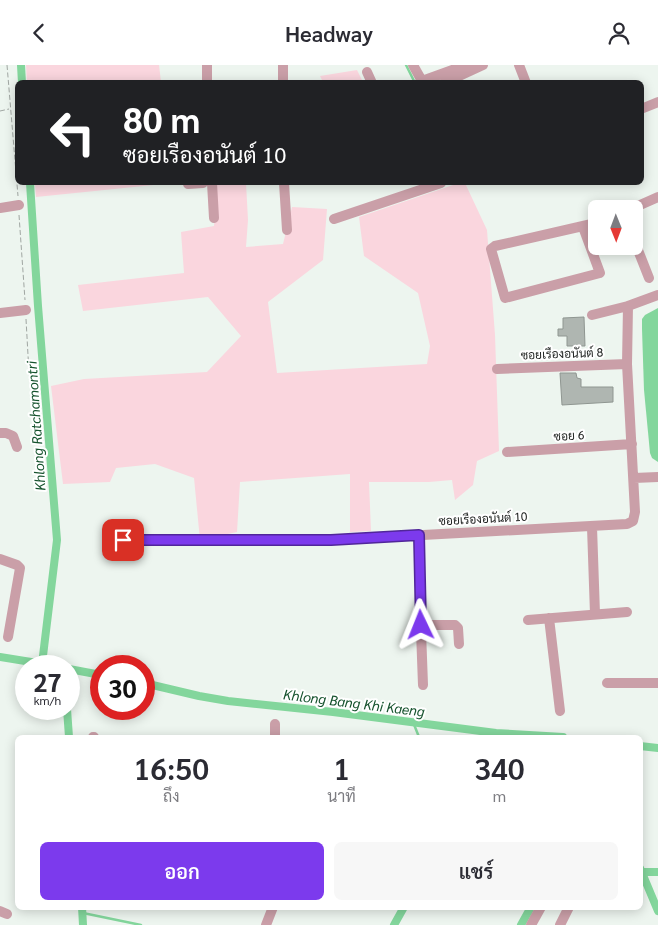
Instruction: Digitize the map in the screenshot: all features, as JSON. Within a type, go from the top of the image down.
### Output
[{"type":"street","points":[[206,65],[207,80]]},
{"type":"street","points":[[283,65],[283,80]]},
{"type":"street","points":[[413,65],[421,80]]},
{"type":"street","points":[[425,80],[466,65]]},
{"type":"street","points":[[450,80],[483,65]]},
{"type":"street","points":[[519,65],[525,80]]},
{"type":"street","points":[[368,72],[371,80]]},
{"type":"street","points":[[644,108],[658,102]]},
{"type":"street","points":[[212,185],[214,219]]},
{"type":"street","points":[[284,185],[287,231]]},
{"type":"street","points":[[334,219],[421,186]]},
{"type":"street","points":[[643,204],[658,197]]},
{"type":"street","points":[[0,209],[18,205]]},
{"type":"street","points":[[583,227],[600,273],[505,297],[491,249],[495,246],[588,225]]},
{"type":"street","points":[[640,255],[649,278]]},
{"type":"street","points":[[592,315],[628,307],[658,295]]},
{"type":"street","points":[[628,307],[627,364],[634,478],[658,477]]},
{"type":"street","points":[[0,313],[26,310]]},
{"type":"street","name":"ซอยเรืองอนันต์ 8","points":[[497,369],[627,364]]},
{"type":"street","points":[[0,433],[13,436],[17,447]]},
{"type":"street","name":"ซอย 6","points":[[507,452],[632,444]]},
{"type":"street","name":"ซอยเรืองอนันต์ 10","points":[[123,540],[331,540],[627,524],[633,521],[635,512],[634,478]]},
{"type":"street","points":[[592,527],[595,614]]},
{"type":"street","points":[[419,535],[423,685]]},
{"type":"street","points":[[0,559],[17,565],[20,568],[8,637]]},
{"type":"street","points":[[528,620],[627,612]]},
{"type":"street","points":[[549,618],[560,711]]},
{"type":"street","points":[[421,625],[455,625],[458,628],[459,645]]},
{"type":"street","points":[[608,683],[658,683]]},
{"type":"street","points":[[275,724],[275,735]]},
{"type":"street","points":[[266,925],[272,910]]},
{"type":"street","points":[[531,925],[539,910]]},
{"type":"street","points":[[560,925],[568,910]]},
{"type":"path","points":[[7,65],[15,169]]},
{"type":"path","points":[[0,111],[10,109]]},
{"type":"path","points":[[16,185],[29,373]]},
{"type":"shaded area","points":[[26,65],[159,65],[161,80],[27,80]]},
{"type":"shaded area","points":[[357,70],[362,80],[322,80],[320,76]]},
{"type":"shaded area","points":[[35,185],[153,185],[36,197]]},
{"type":"shaded area","points":[[217,185],[246,185],[248,220],[246,247],[283,244],[292,207],[327,209],[323,260],[268,302],[277,373],[427,364],[430,346],[418,293],[364,256],[359,217],[453,185],[466,185],[487,230],[495,335],[499,451],[477,461],[473,485],[455,500],[452,480],[369,482],[371,531],[350,532],[350,474],[240,482],[237,532],[200,540],[194,478],[155,464],[116,468],[110,482],[63,484],[51,386],[84,379],[207,372],[241,336],[208,297],[83,311],[78,285],[184,273],[181,232],[214,226]]},
{"type":"shaded area","points":[[658,308],[658,462],[652,458],[650,453],[644,390],[642,319],[645,315]]},
{"type":"building","points":[[584,317],[585,346],[567,346],[567,336],[558,336],[558,329],[563,329],[563,318]]},
{"type":"building","points":[[560,373],[576,373],[577,378],[581,379],[581,387],[613,387],[613,402],[562,405]]},
{"type":"waterway","name":"Khlong Ratchamontri","points":[[21,65],[22,80]]},
{"type":"waterway","points":[[406,65],[414,80]]},
{"type":"waterway","name":"Khlong Ratchamontri","points":[[30,185],[57,540],[43,655]]},
{"type":"waterway","name":"Khlong Bang Khi Kaeng","points":[[0,657],[15,659]]},
{"type":"waterway","name":"Khlong Bang Khi Kaeng","points":[[80,671],[90,673]]},
{"type":"waterway","name":"Khlong Bang Khi Kaeng","points":[[155,686],[228,701],[333,712],[496,733],[530,735]]},
{"type":"waterway","name":"Khlong Ratchamontri","points":[[68,720],[69,735]]},
{"type":"waterway","points":[[413,722],[418,735]]},
{"type":"waterway","name":"Khlong Bang Khi Kaeng","points":[[643,746],[658,748]]},
{"type":"waterway","points":[[643,872],[658,872]]},
{"type":"waterway","points":[[643,875],[658,911]]},
{"type":"waterway","name":"Khlong Ratchamontri","points":[[82,910],[83,925]]},
{"type":"waterway","points":[[394,925],[402,910]]},
{"type":"waterway","points":[[521,925],[529,910]]},
{"type":"waterway","points":[[83,913],[141,925]]},
{"type":"route","points":[[123,540],[331,540],[419,535],[421,625]]}]
